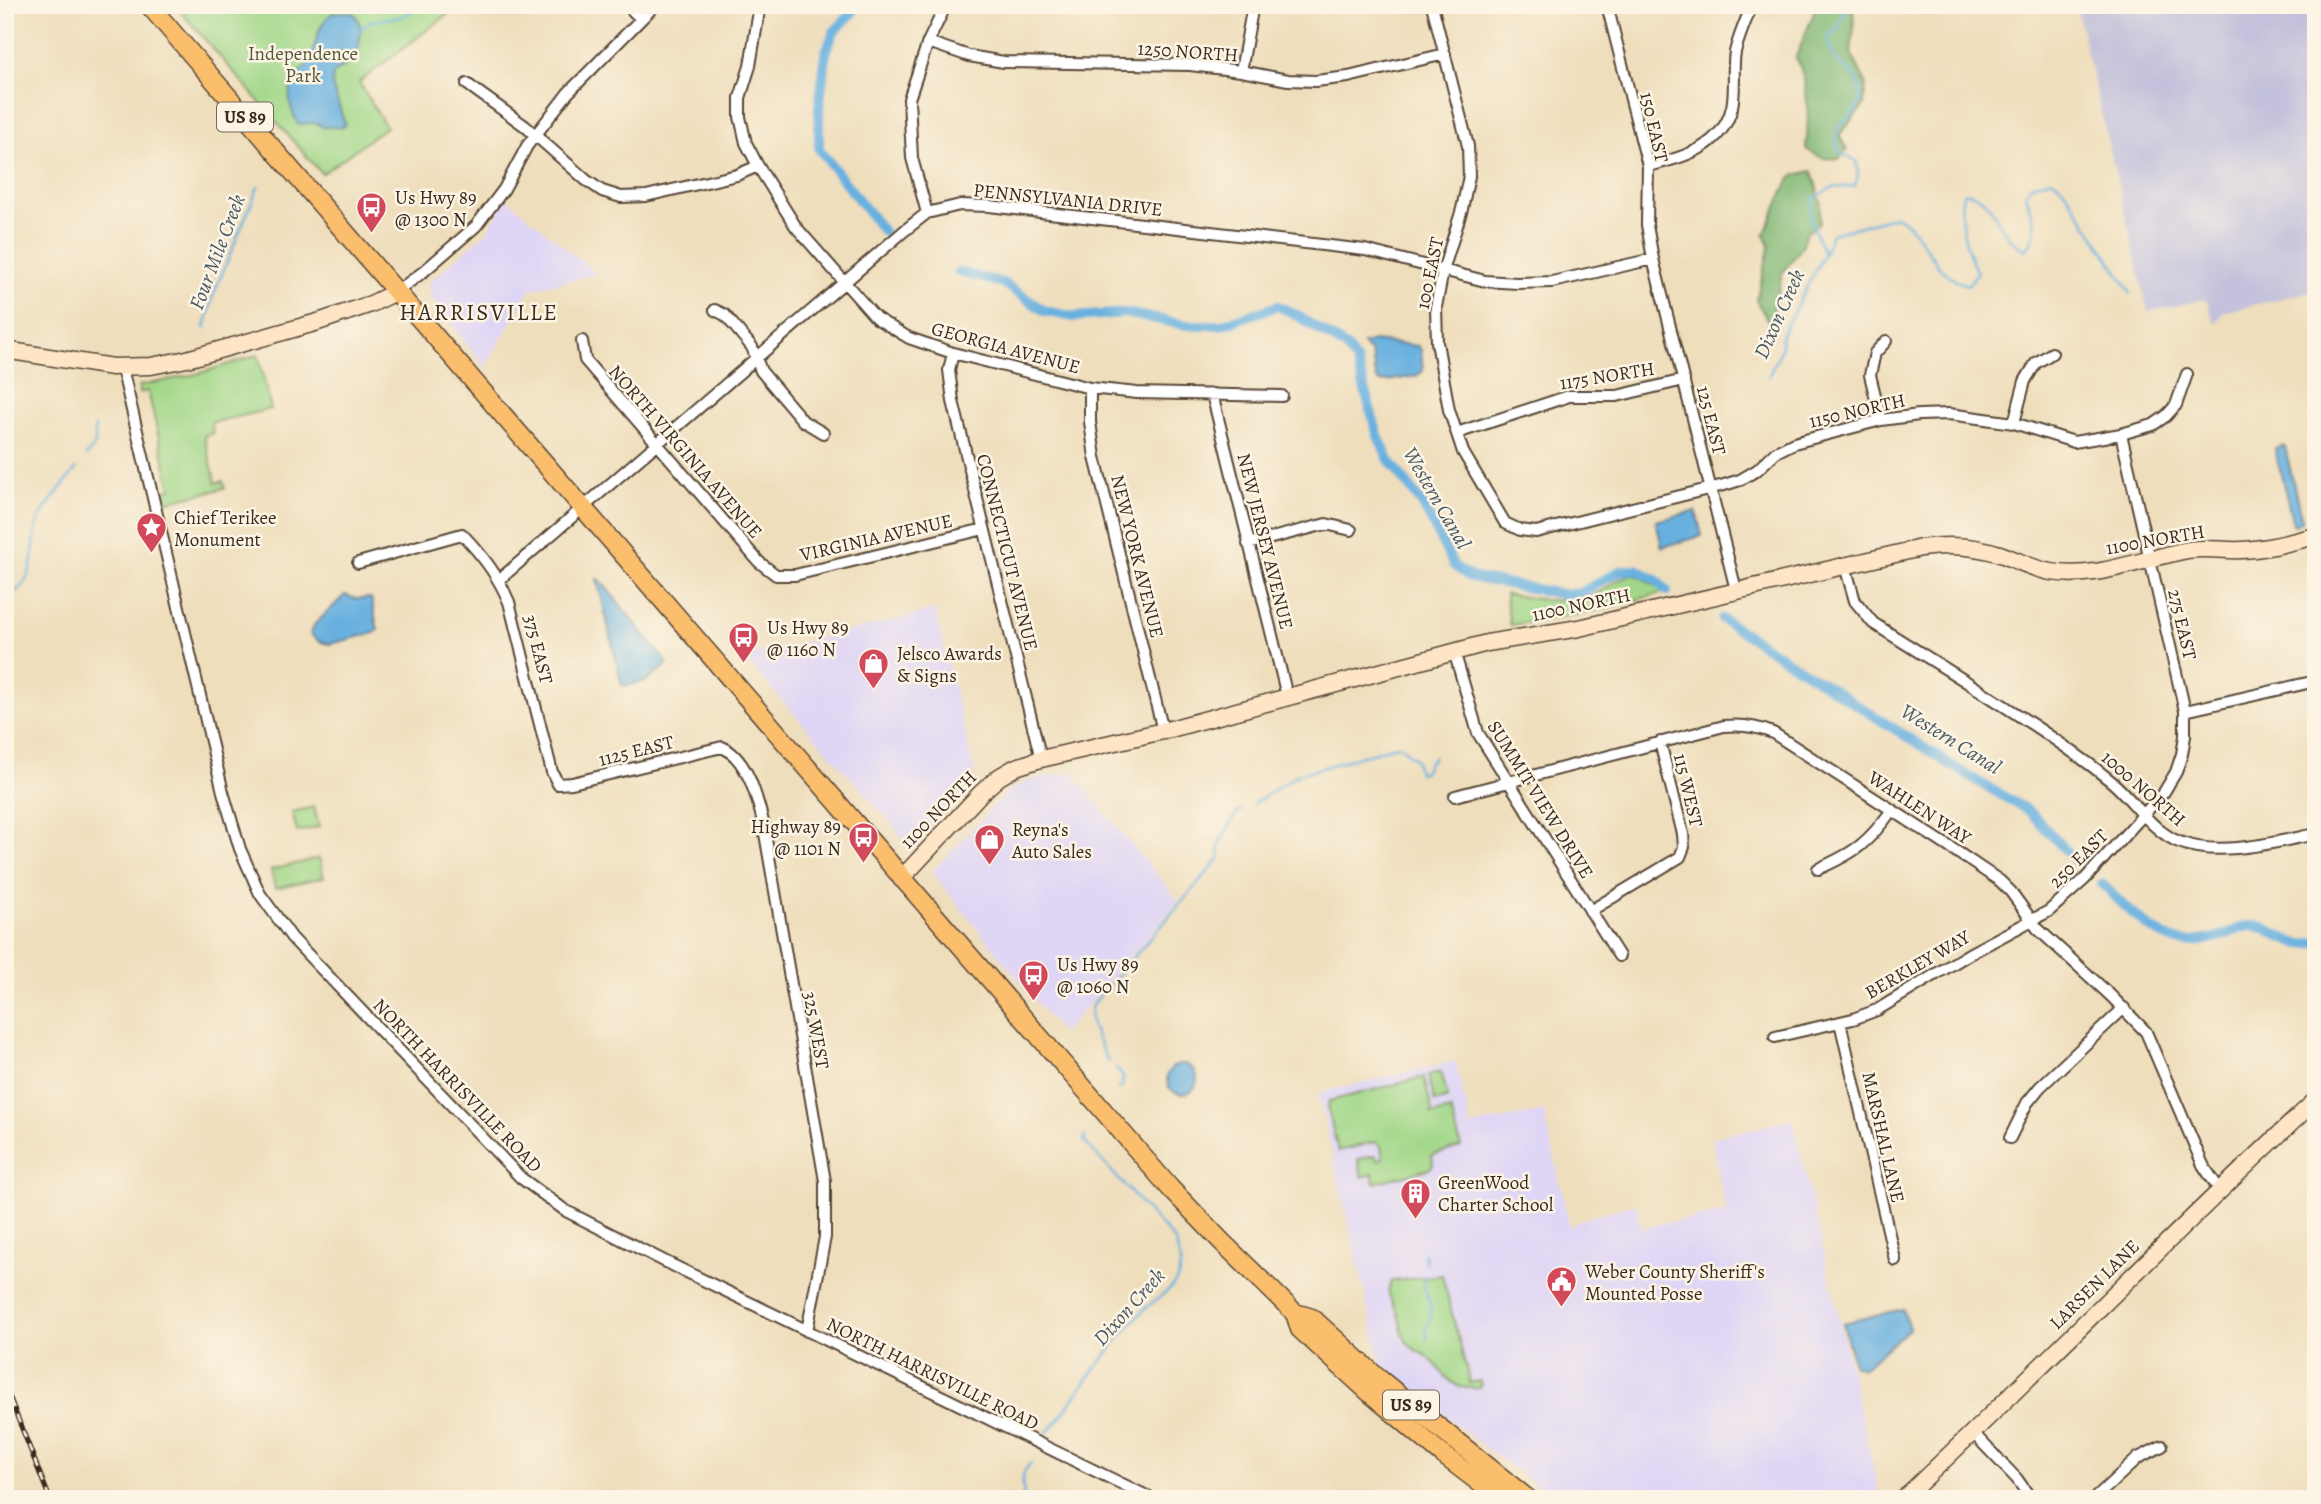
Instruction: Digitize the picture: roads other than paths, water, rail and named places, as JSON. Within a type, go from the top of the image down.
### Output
[{"type":"main road","name":"US 89","points":[[149,5],[1170,1188],[1295,1313],[1312,1318],[1389,1387],[1528,1499]]},
{"type":"main road","name":"US 89","points":[[1295,1313],[1300,1329],[1370,1393],[1442,1454],[1501,1499]]},
{"type":"street","points":[[627,5],[641,19]]},
{"type":"street","points":[[5,350],[122,368],[151,366],[318,322],[371,304],[396,292],[476,226],[504,189],[527,146],[568,93],[655,5]]},
{"type":"street","name":"GEORGIA AVENUE","points":[[760,5],[750,66],[740,99],[740,117],[746,143],[796,227],[876,318],[909,338],[953,353],[1090,388],[1137,393],[1282,396]]},
{"type":"street","points":[[927,213],[912,158],[909,99],[928,42],[946,5]]},
{"type":"street","points":[[1241,71],[1253,5]]},
{"type":"street","name":"100 EAST","points":[[1432,5],[1468,146],[1469,176],[1436,307],[1437,342],[1449,410],[1463,452],[1505,523],[1520,530]]},
{"type":"street","name":"150 EAST","points":[[1607,5],[1648,166],[1647,225],[1653,259]]},
{"type":"street","points":[[1648,166],[1689,156],[1710,143],[1726,125],[1733,105],[1735,54],[1739,36],[1752,5]]},
{"type":"street","name":"1250 NORTH","points":[[928,42],[970,56],[1004,62],[1191,65],[1288,80],[1316,81],[1348,77],[1445,54]]},
{"type":"street","points":[[467,84],[536,135],[586,180],[602,191],[621,197],[646,196],[737,176],[758,166]]},
{"type":"street","name":"PENNSYLVANIA DRIVE","points":[[582,509],[927,213],[960,205],[989,206],[1365,250],[1485,281],[1552,282],[1653,259]]},
{"type":"street","name":"125 EAST","points":[[1653,259],[1736,590]]},
{"type":"street","points":[[715,310],[725,315],[752,347],[761,371],[803,421],[823,433]]},
{"type":"street","name":"NORTH VIRGINIA AVENUE","points":[[582,341],[585,360],[758,562],[776,575]]},
{"type":"street","points":[[1881,420],[1870,375],[1875,353],[1885,341]]},
{"type":"street","name":"CONNECTICUT AVENUE","points":[[953,353],[949,370],[950,387],[1041,759]]},
{"type":"street","points":[[2014,423],[2025,381],[2036,363],[2052,354]]},
{"type":"street","name":"NORTH HARRISVILLE ROAD","points":[[122,368],[223,792],[240,849],[260,894],[292,937],[521,1178],[566,1211],[1153,1499]]},
{"type":"street","name":"1150 NORTH","points":[[1520,530],[1536,532],[1740,480],[1757,470],[1776,452],[1794,443],[1881,420],[1949,414],[2014,423],[2074,442],[2121,434],[2153,425],[2166,416],[2176,405],[2187,374]]},
{"type":"street","name":"1175 NORTH","points":[[1457,433],[1569,396],[1617,396],[1684,380]]},
{"type":"street","name":"NEW YORK AVENUE","points":[[1090,388],[1090,422],[1095,457],[1163,731]]},
{"type":"street","name":"NEW JERSEY AVENUE","points":[[1212,394],[1287,696]]},
{"type":"street","name":"275 EAST","points":[[2121,434],[2185,711],[2185,736],[2176,772],[2164,792],[2144,814]]},
{"type":"street","points":[[499,579],[582,509]]},
{"type":"street","points":[[1248,544],[1326,524],[1351,530]]},
{"type":"street","name":"VIRGINIA AVENUE","points":[[776,575],[795,575],[984,529]]},
{"type":"street","name":"375 EAST","points":[[358,563],[462,534],[482,555],[499,579],[516,625],[552,772],[558,784]]},
{"type":"street","name":"1100 NORTH","points":[[901,879],[999,777],[1016,767],[1163,731],[1487,643],[1578,628],[1921,548],[1949,544],[1998,553],[2051,572],[2074,573],[2100,570],[2190,550],[2270,547],[2316,536]]},
{"type":"street","name":"1000 NORTH","points":[[1845,566],[1855,601],[1874,623],[2074,753],[2112,782],[2164,834],[2181,842],[2203,847],[2228,848],[2256,846],[2316,834]]},
{"type":"street","name":"SUMMIT VIEW DRIVE","points":[[1454,651],[1478,733],[1619,956]]},
{"type":"street","points":[[2185,711],[2316,681]]},
{"type":"street","name":"WAHLEN WAY","points":[[1455,796],[1724,726],[1740,724],[1773,733],[2000,881],[2011,892],[2038,929],[2124,1008],[2146,1032],[2203,1166],[2219,1189]]},
{"type":"street","name":"115 WEST","points":[[1590,911],[1679,857],[1684,847],[1660,742]]},
{"type":"street","name":"325 WEST","points":[[722,747],[734,755],[744,771],[753,789],[763,822],[825,1181],[825,1237],[807,1331]]},
{"type":"street","name":"1125 EAST","points":[[558,784],[572,783],[722,747]]},
{"type":"street","points":[[1818,869],[1862,846],[1876,833],[1892,810]]},
{"type":"street","name":"250 EAST","points":[[2031,920],[2049,911],[2085,879],[2144,814]]},
{"type":"street","name":"BERKLEY WAY","points":[[1775,1037],[1840,1022],[1877,1010],[2031,920]]},
{"type":"street","points":[[2010,1138],[2027,1103],[2040,1087],[2124,1008]]},
{"type":"street","name":"MARSHAL LANE","points":[[1840,1022],[1895,1260]]},
{"type":"street","name":"LARSEN LANE","points":[[1903,1499],[2219,1189],[2316,1100]]},
{"type":"street","points":[[1973,1433],[2017,1479],[2031,1499]]},
{"type":"street","points":[[2094,1499],[2138,1458],[2162,1446]]},
{"type":"water","points":[[334,12],[354,15],[358,19],[360,30],[356,55],[333,74],[332,85],[345,124],[343,127],[323,127],[317,123],[298,124],[290,104],[292,85],[309,63],[318,34],[324,22]]},
{"type":"water","points":[[1374,341],[1418,346],[1421,350],[1423,371],[1416,376],[1381,382],[1377,380],[1371,353],[1363,344]]},
{"type":"water","points":[[2285,447],[2302,521],[2295,525],[2275,449]]},
{"type":"water","points":[[1696,511],[1702,536],[1662,547],[1656,521]]},
{"type":"water","points":[[597,579],[668,664],[646,681],[622,685]]},
{"type":"water","points":[[345,595],[356,599],[371,598],[378,630],[330,644],[320,642],[310,634],[315,624]]},
{"type":"water","points":[[1182,1064],[1188,1065],[1196,1073],[1196,1085],[1188,1093],[1182,1094],[1176,1093],[1168,1085],[1167,1079],[1168,1073],[1176,1065]]},
{"type":"water","points":[[1903,1309],[1909,1329],[1863,1368],[1854,1365],[1843,1323]]},
{"type":"waterway","name":"Four Mile Creek","points":[[358,32],[370,21],[401,17],[415,9],[415,5]]},
{"type":"waterway","name":"Western Canal","points":[[857,5],[834,32],[826,52],[819,108],[819,149],[883,231]]},
{"type":"waterway","name":"Dixon Creek","points":[[1768,377],[1781,350],[1782,334],[1824,254],[1810,218],[1813,199],[1831,188],[1855,186],[1858,176],[1857,161],[1839,152],[1836,140],[1837,131],[1860,101],[1859,84],[1852,73],[1835,58],[1828,35],[1839,29],[1844,12],[1841,5]]},
{"type":"waterway","points":[[1824,254],[1832,234],[1896,216],[1915,232],[1945,273],[1968,285],[1977,273],[1964,233],[1961,210],[1964,192],[1982,199],[2006,234],[2026,250],[2035,229],[2026,194],[2031,185],[2052,179],[2064,189],[2131,293]]},
{"type":"waterway","name":"Four Mile Creek","points":[[205,328],[214,293],[258,187]]},
{"type":"waterway","name":"Western Canal","points":[[959,272],[1003,283],[1045,311],[1074,317],[1125,313],[1186,325],[1220,325],[1278,306],[1346,347],[1357,362],[1378,436],[1389,460],[1423,505],[1454,566],[1470,577],[1562,594],[1580,593],[1620,571],[1636,569],[1656,580],[1667,591]]},
{"type":"waterway","name":"Four Mile Creek","points":[[86,456],[95,445],[95,427]]},
{"type":"waterway","name":"Four Mile Creek","points":[[5,598],[24,583],[31,565],[40,517],[76,469]]},
{"type":"waterway","name":"Western Canal","points":[[1722,619],[1970,777],[2029,811],[2077,862]]},
{"type":"waterway","name":"Dixon Creek","points":[[1253,804],[1297,775],[1399,745],[1415,759],[1419,773],[1425,771],[1434,757]]},
{"type":"waterway","name":"Dixon Creek","points":[[1108,1062],[1091,1020],[1092,1005],[1220,858],[1219,844],[1237,813],[1242,810]]},
{"type":"waterway","name":"Western Canal","points":[[2102,884],[2152,929],[2175,940],[2206,940],[2249,926],[2266,929],[2298,943],[2316,942]]},
{"type":"waterway","name":"Dixon Creek","points":[[1116,1068],[1123,1077],[1119,1089]]},
{"type":"waterway","name":"Dixon Creek","points":[[1047,1432],[1130,1325],[1174,1285],[1180,1269],[1175,1241],[1084,1141],[1085,1136]]},
{"type":"waterway","points":[[1424,1254],[1426,1262]]},
{"type":"waterway","points":[[1423,1277],[1431,1311],[1426,1331],[1427,1339]]},
{"type":"waterway","name":"Dixon Creek","points":[[1024,1499],[1023,1475],[1031,1463]]},
{"type":"railway","points":[[5,1386],[50,1499]]},
{"type":"place","name":"Us Hwy 89 @ 1300 N","points":[[372,235]]},
{"type":"place","name":"Chief Terikee Monument","points":[[151,555]]},
{"type":"place","name":"Us Hwy 89 @ 1160 N","points":[[744,665]]},
{"type":"place","name":"Jelsco Awards & Signs","points":[[874,691]]},
{"type":"place","name":"Highway 89 @ 1101 N","points":[[864,864]]},
{"type":"place","name":"Reyna's Auto Sales","points":[[989,867]]},
{"type":"place","name":"Us Hwy 89 @ 1060 N","points":[[1034,1002]]},
{"type":"place","name":"GreenWood Charter School","points":[[1415,1220]]},
{"type":"place","name":"Weber County Sheriff's Mounted Posse","points":[[1562,1309]]},
{"type":"district","name":"HARRISVILLE","points":[[479,312]]},
{"type":"park label","name":"Independence Park","points":[[303,64]]}]
